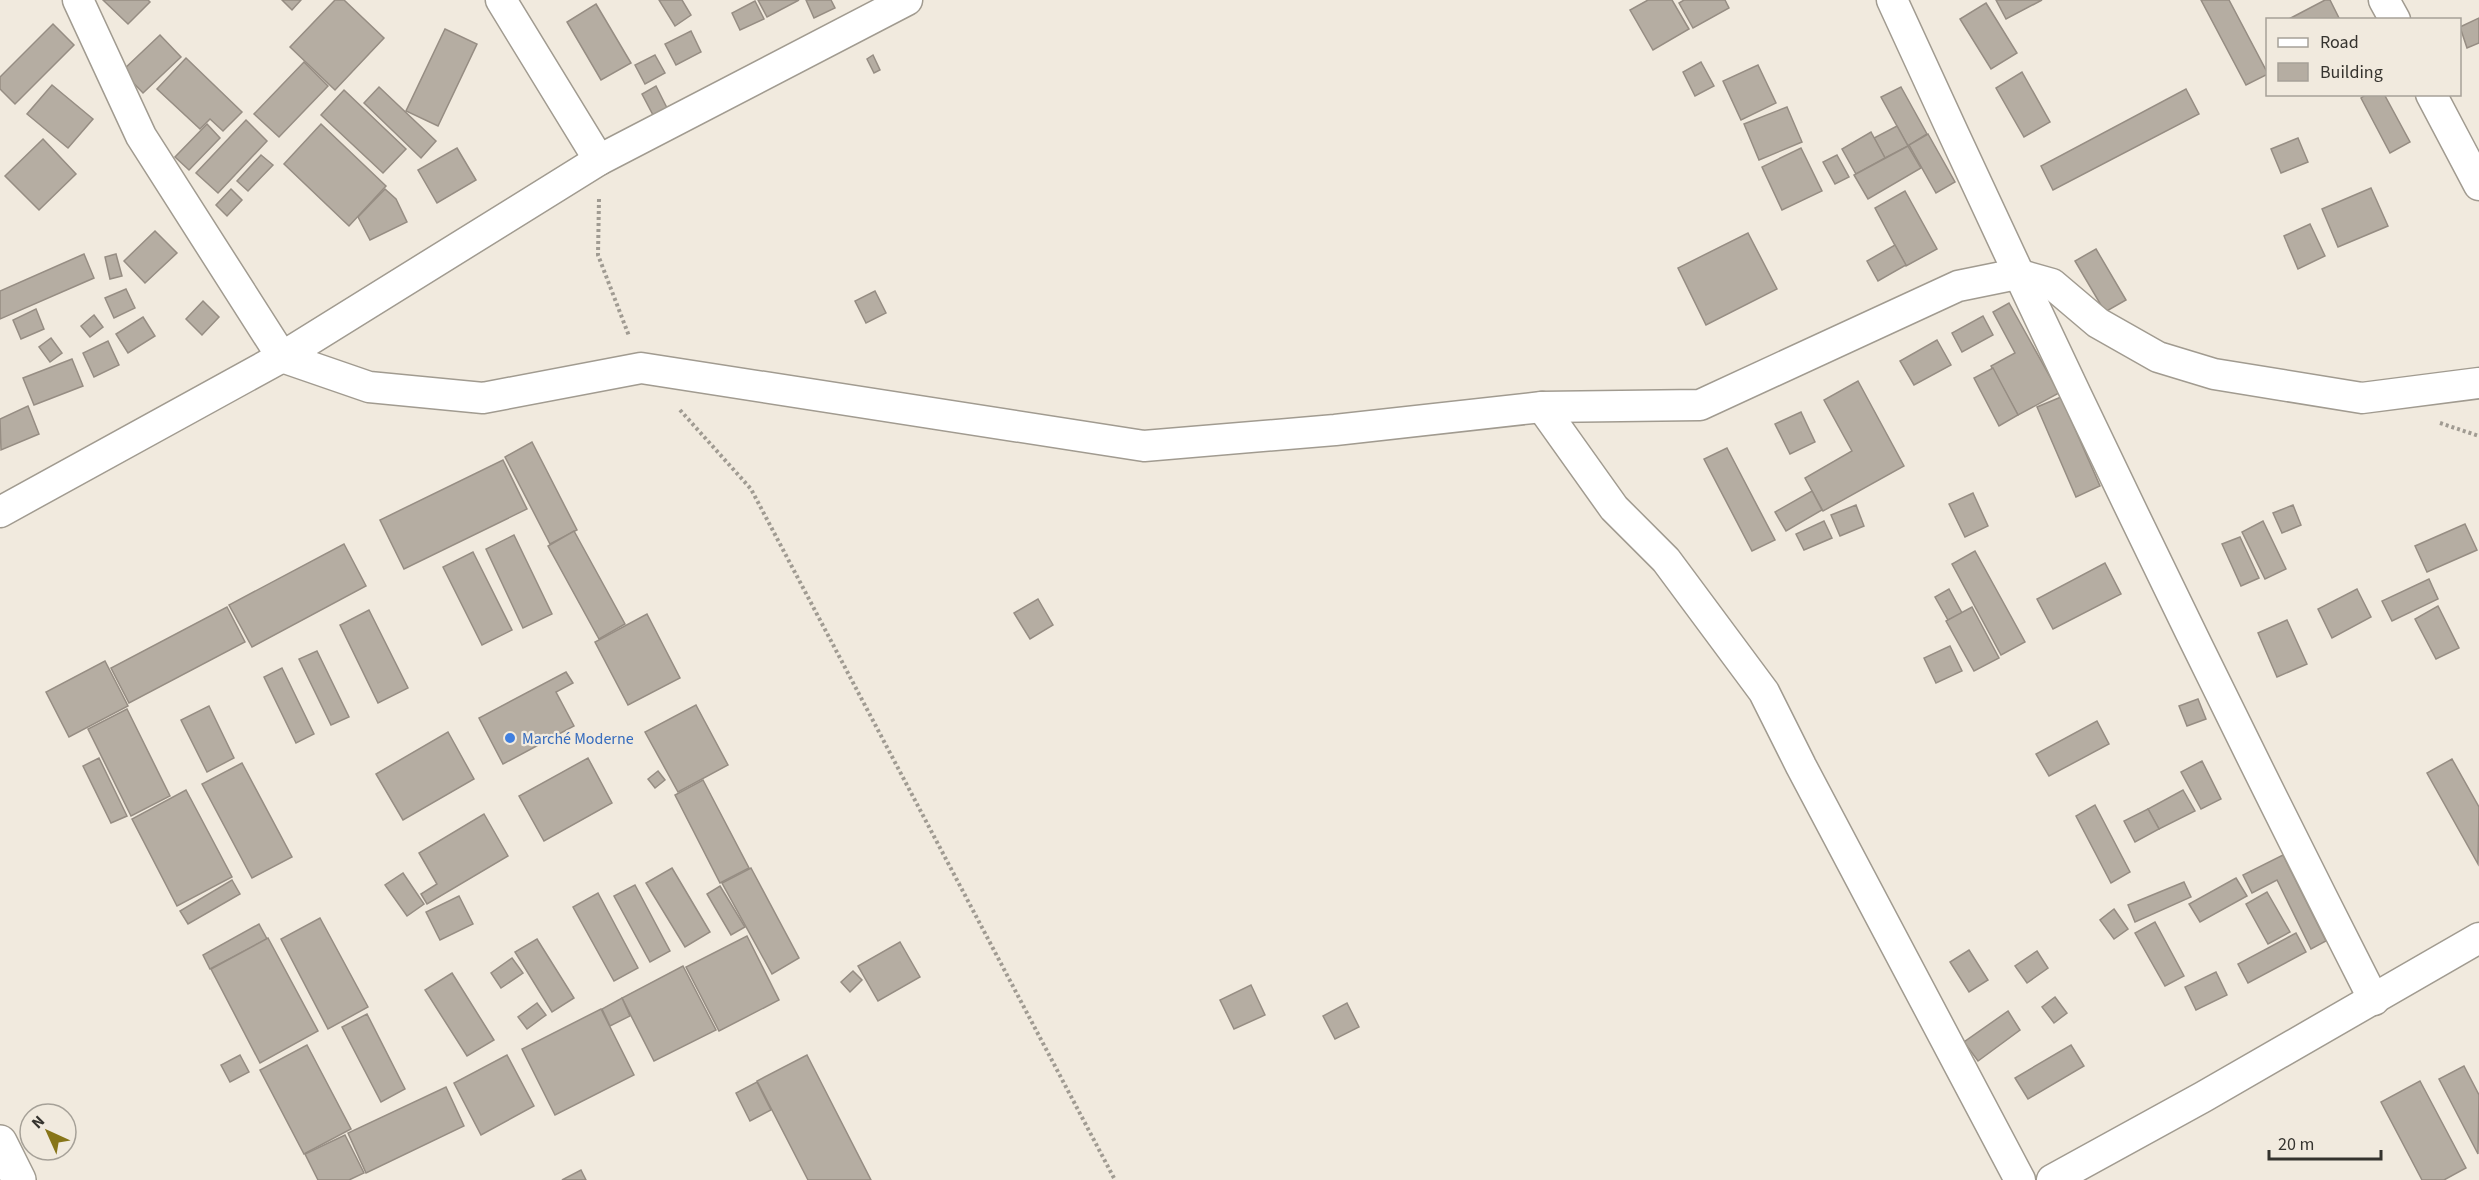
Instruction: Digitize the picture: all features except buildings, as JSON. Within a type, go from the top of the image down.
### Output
[{"type":"main road","points":[[0,1142],[19,1180]]},
{"type":"street","points":[[78,0],[141,136],[282,357],[369,387],[483,398],[641,368],[1144,446],[1335,430],[1542,407],[1700,405],[1958,286],[2017,274],[2052,285],[2098,323],[2158,357],[2214,374],[2362,398],[2479,383]]},
{"type":"street","points":[[501,0],[599,160]]},
{"type":"street","points":[[0,512],[282,357],[599,160],[907,0]]},
{"type":"street","points":[[1892,0],[2017,274],[2226,708],[2374,1000]]},
{"type":"street","points":[[2384,0],[2394,18]]},
{"type":"street","points":[[2432,96],[2479,185]]},
{"type":"street","points":[[1542,407],[1614,508],[1666,560],[1764,692],[2020,1180]]},
{"type":"street","points":[[2052,1180],[2374,1000],[2479,938]]},
{"type":"path","points":[[599,160],[598,255],[641,368],[751,489],[1115,1180]]},
{"type":"place","name":"Marché Moderne","points":[[510,738]]}]
